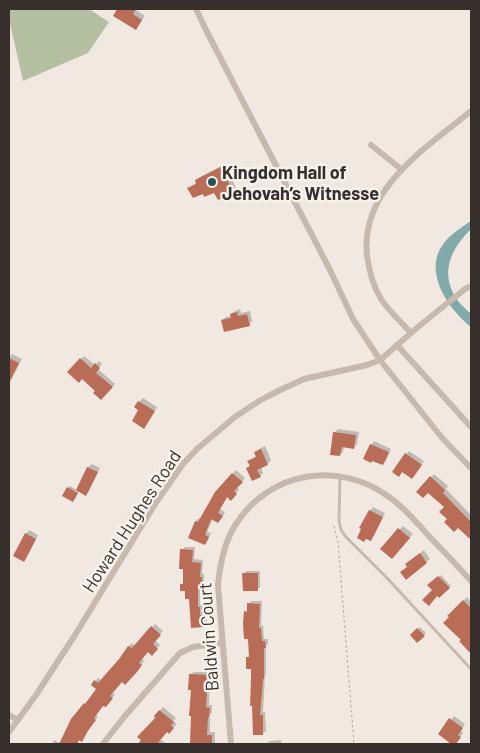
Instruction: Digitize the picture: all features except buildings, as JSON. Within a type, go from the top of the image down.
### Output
[{"type":"street","points":[[196,9],[330,270],[353,319],[380,360],[443,439],[471,468]]},
{"type":"street","points":[[411,333],[381,300],[373,283],[368,264],[366,243],[369,224],[384,190],[401,169],[471,111]]},
{"type":"street","points":[[370,144],[401,169]]},
{"type":"street","points":[[380,360],[471,286]]},
{"type":"street","points":[[397,345],[471,427]]},
{"type":"street","name":"Howard Hughes Road","points":[[9,732],[74,635],[159,498],[183,464],[198,448],[234,417],[258,401],[280,390],[304,379],[367,365],[380,360]]},
{"type":"street","name":"Baldwin Court","points":[[231,744],[218,585],[220,564],[226,543],[235,524],[248,507],[264,494],[301,477],[317,475],[340,476],[368,484],[389,496],[406,511],[471,581]]},
{"type":"street","points":[[103,744],[180,653],[193,647],[222,643]]},
{"type":"street","points":[[9,715],[18,720]]},
{"type":"lane","points":[[340,476],[339,521],[341,530],[471,669]]},
{"type":"path","points":[[334,520],[334,529],[338,542],[354,744]]},
{"type":"green space","points":[[9,9],[89,9],[109,22],[88,53],[23,81],[9,19]]},
{"type":"water","points":[[471,221],[471,229],[459,243],[451,258],[448,275],[454,296],[471,314],[471,327],[447,300],[437,277],[436,265],[438,254],[444,243]]},
{"type":"place","name":"Kingdom Hall of Jehovah’s Witnesse","points":[[212,182]]}]
